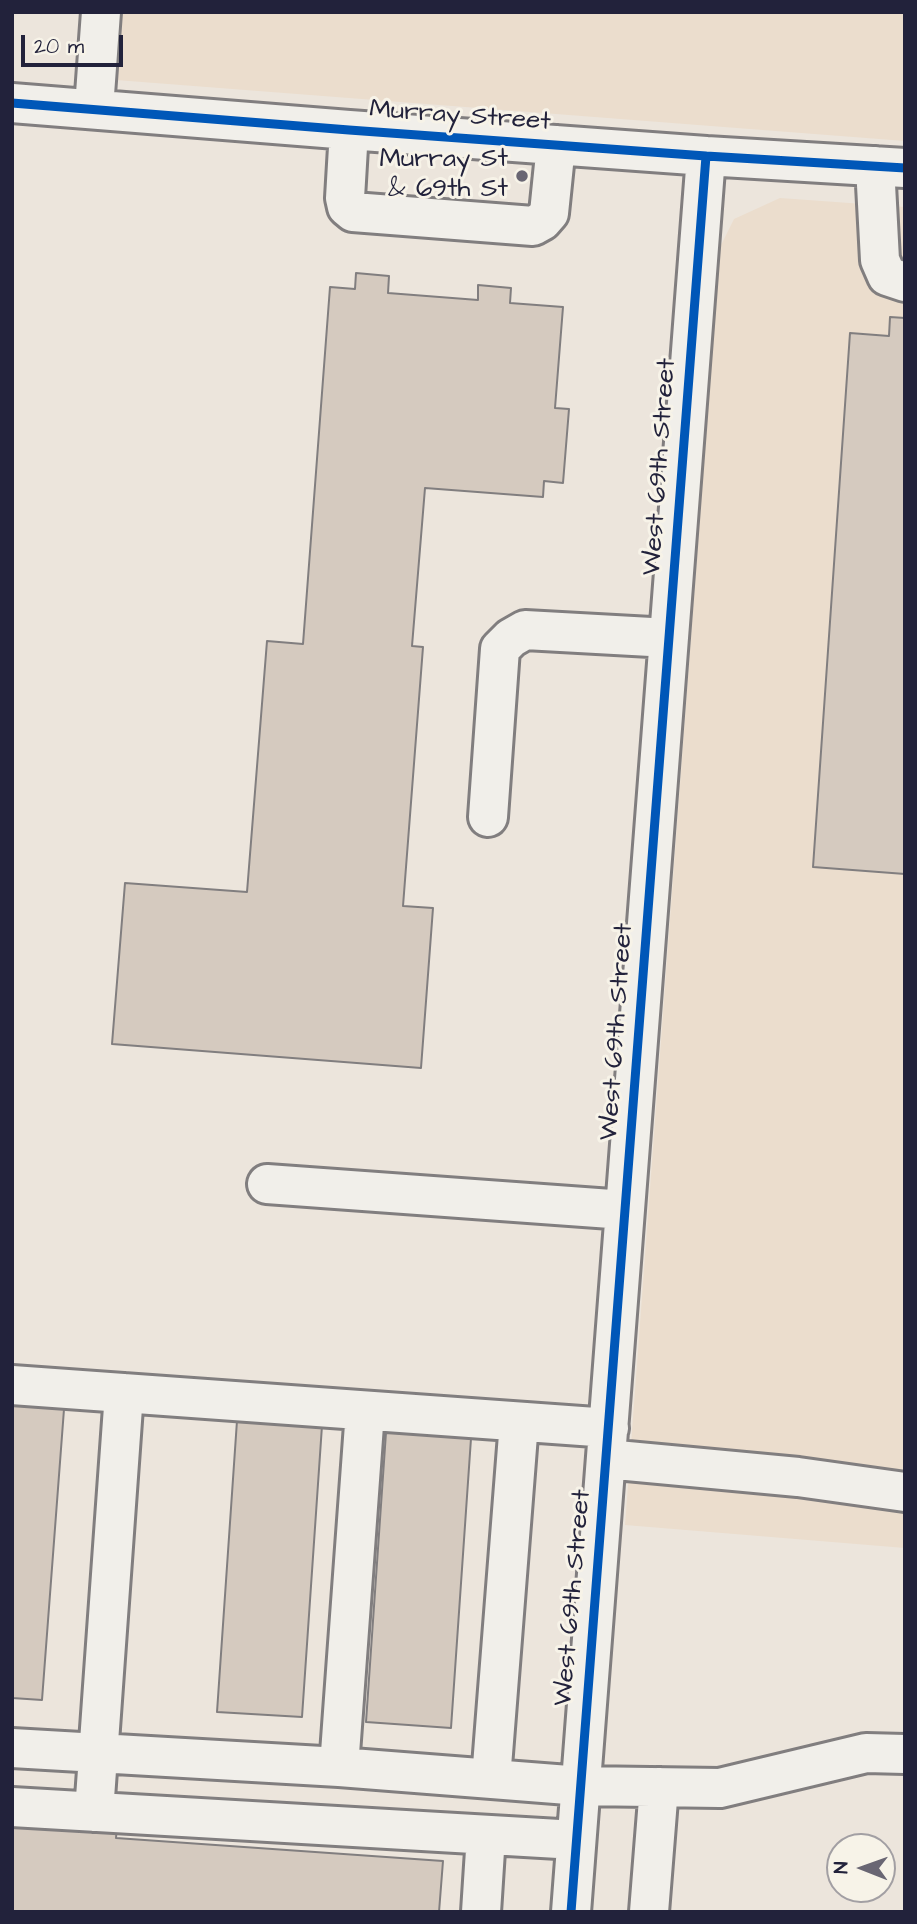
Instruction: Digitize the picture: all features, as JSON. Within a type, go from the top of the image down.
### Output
[{"type":"street","points":[[94,108],[102,12]]},
{"type":"street","name":"Murray Street","points":[[12,103],[349,130],[890,167]]},
{"type":"street","points":[[349,130],[345,198],[347,207],[354,212],[533,226],[549,213],[556,145]]},
{"type":"street","name":"West 69th Street","points":[[570,1912],[706,156]]},
{"type":"street","points":[[890,167],[880,260],[887,276],[905,282]]},
{"type":"street","points":[[488,817],[500,649],[511,638],[525,631],[669,638]]},
{"type":"street","points":[[267,1184],[625,1210]]},
{"type":"street","points":[[12,1385],[519,1422],[607,1444],[798,1477],[905,1492]]},
{"type":"street","points":[[94,1812],[124,1393]]},
{"type":"street","points":[[339,1767],[365,1411]]},
{"type":"street","points":[[491,1779],[519,1422]]},
{"type":"street","points":[[12,1748],[339,1767],[580,1786],[720,1788],[866,1753],[905,1754]]},
{"type":"street","points":[[649,1912],[659,1787]]},
{"type":"street","points":[[12,1807],[576,1840]]},
{"type":"street","points":[[481,1912],[486,1835]]},
{"type":"shaded area","points":[[121,12],[905,12],[905,141],[116,80]]},
{"type":"shaded area","points":[[780,198],[905,207],[905,1548],[625,1525],[720,247],[734,219]]},
{"type":"building","points":[[356,273],[389,276],[388,293],[478,300],[478,285],[511,288],[510,303],[563,307],[555,408],[569,409],[563,483],[544,481],[543,497],[425,488],[412,646],[423,647],[403,906],[433,908],[421,1068],[112,1044],[125,883],[247,892],[267,641],[303,644],[330,287],[355,289]]},
{"type":"building","points":[[890,317],[905,318],[905,874],[813,867],[850,333],[889,336]]},
{"type":"building","points":[[12,1392],[65,1396],[42,1700],[12,1698]]},
{"type":"building","points":[[238,1406],[323,1411],[302,1717],[217,1712]]},
{"type":"building","points":[[387,1418],[472,1424],[451,1728],[366,1722]]},
{"type":"building","points":[[12,1818],[117,1826],[116,1838],[443,1861],[439,1912],[12,1912]]},
{"type":"cycle path","points":[[12,103],[706,156],[905,168]]},
{"type":"cycle path","points":[[571,1912],[706,156]]},
{"type":"place","name":"Murray St & 69th St","points":[[522,176]]}]
